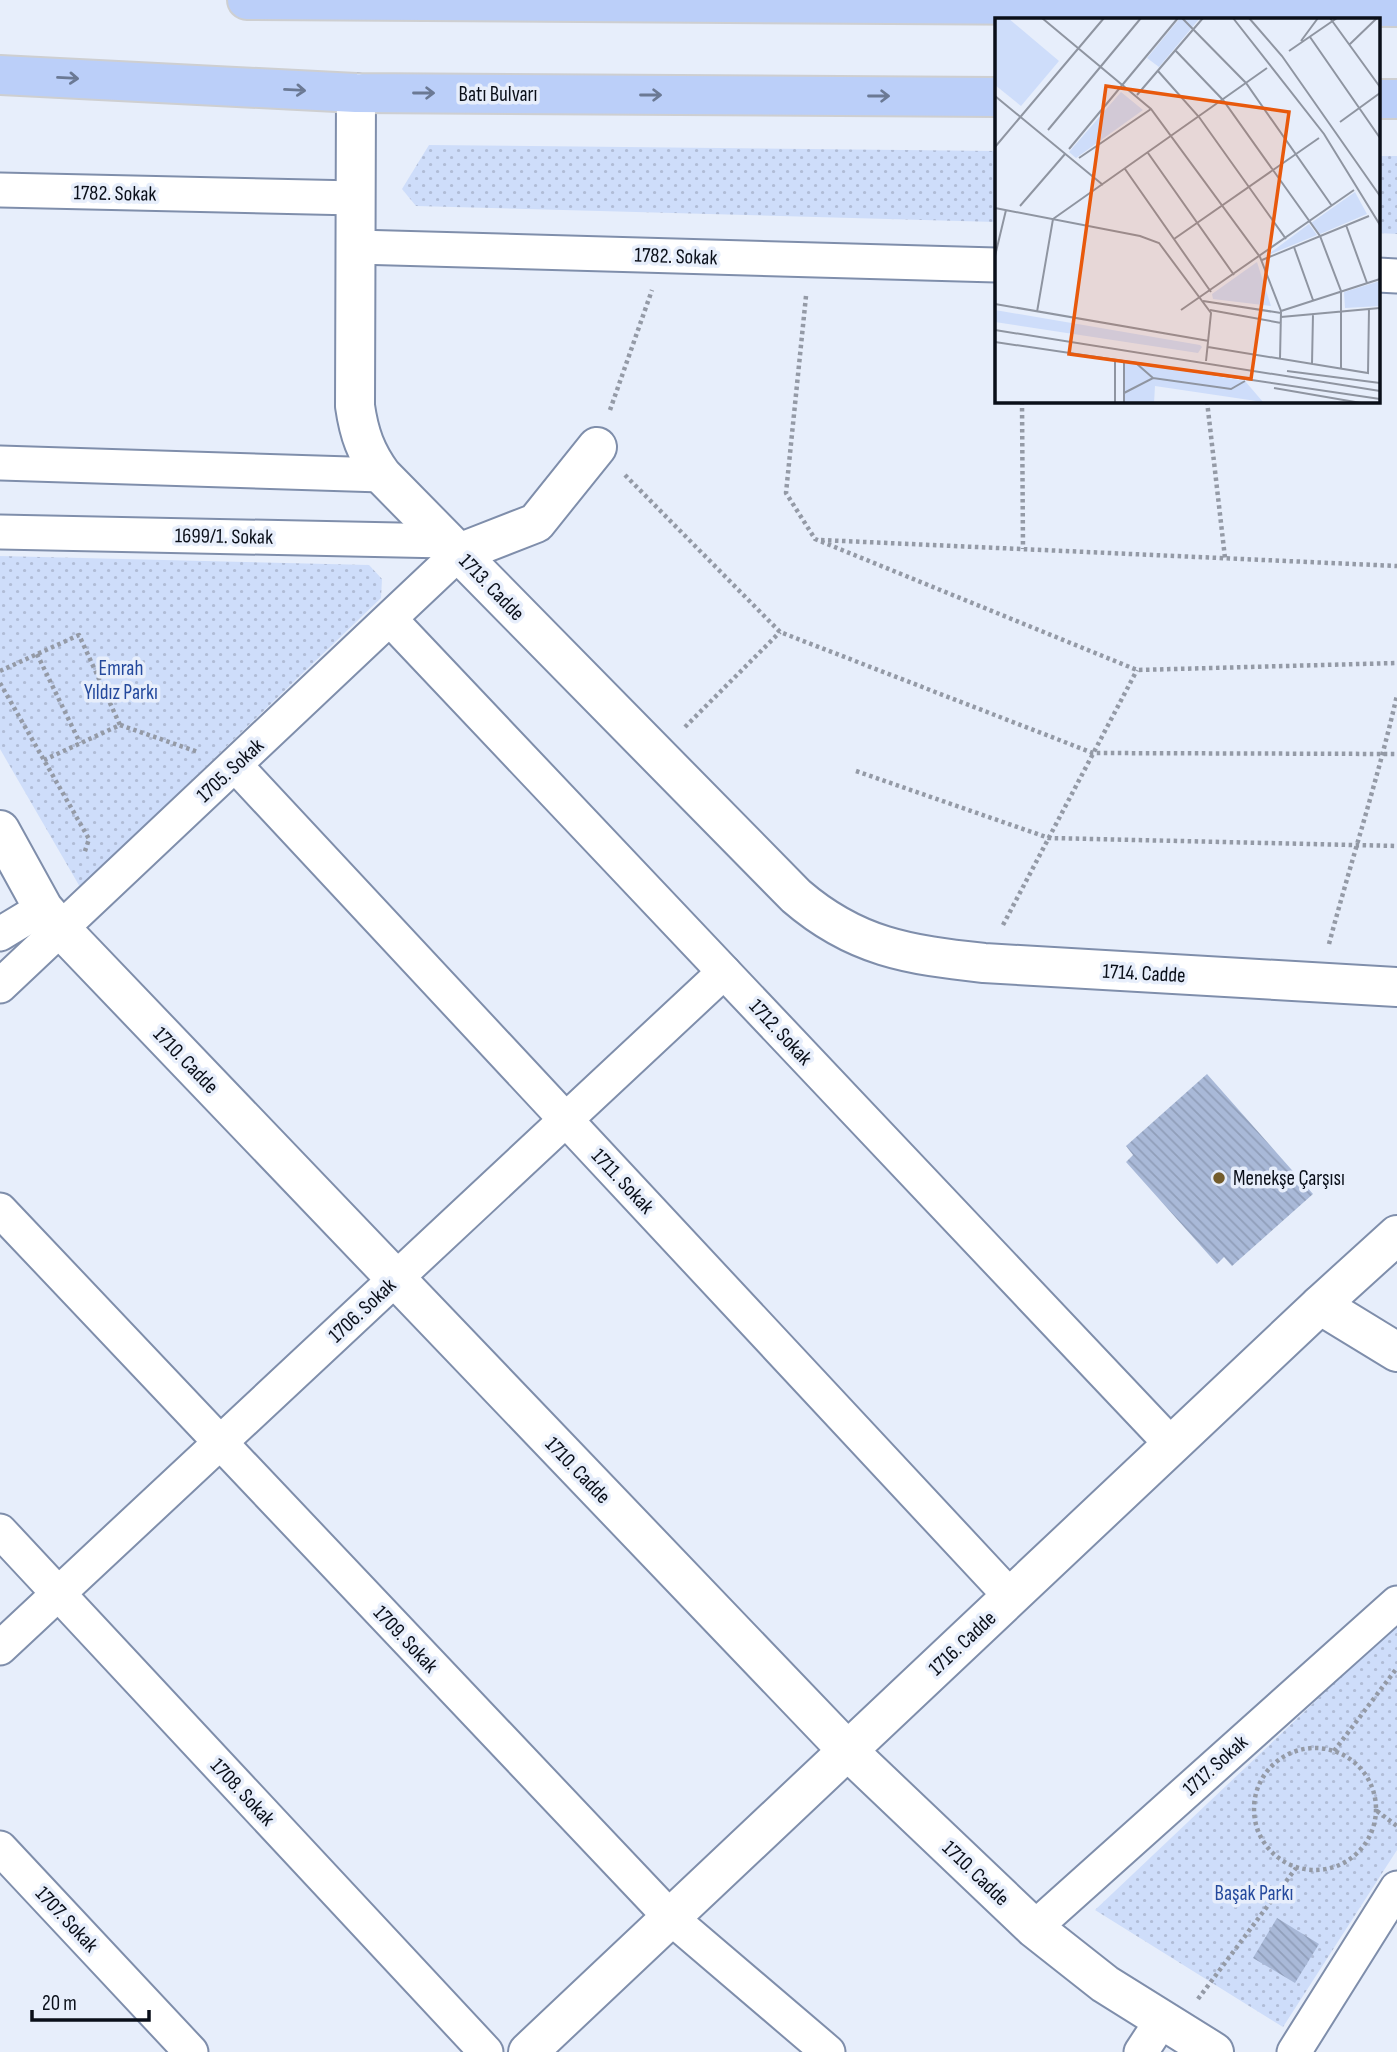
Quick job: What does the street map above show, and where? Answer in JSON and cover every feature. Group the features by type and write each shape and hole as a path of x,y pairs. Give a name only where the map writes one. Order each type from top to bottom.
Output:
{"main road":[{"path":"247,0 1042,2 1397,7"},
{"name":"Batı Bulvarı","path":"5,78 356,93 995,97"}],"street":[{"name":"1713. Cadde","path":"356,93 355,407 359,432 368,455 382,475 786,887 834,925 860,938 893,949"},
{"name":"1782. Sokak","path":"0,190 356,198"},
{"name":"1782. Sokak","path":"356,247 995,265"},
{"path":"453,547 536,523 597,447"},
{"path":"0,463 382,475"},
{"name":"1699/1. Sokak","path":"0,532 453,547"},
{"name":"1705. Sokak","path":"0,986 52,918 235,765 390,619 453,547"},
{"name":"1712. Sokak","path":"390,619 1171,1445"},
{"name":"1711. Sokak","path":"235,765 1011,1597"},
{"name":"1710. Cadde","path":"0,830 52,918 848,1751 1034,1928 1105,1984 1214,2052"},
{"path":"0,934 52,918"},
{"name":"1714. Cadde","path":"893,949 984,963 1397,987"},
{"name":"1706. Sokak","path":"0,1648 724,972"},
{"name":"1709. Sokak","path":"0,1210 671,1917 828,2052"},
{"name":"1716. Cadde","path":"528,2052 1397,1235"},
{"path":"1320,1305 1397,1352"},
{"name":"1708. Sokak","path":"0,1531 486,2052"},
{"name":"1717. Sokak","path":"1034,1928 1397,1603"},
{"name":"1707. Sokak","path":"0,1848 191,2052"},
{"path":"1294,2052 1397,1888"},
{"path":"1141,2052 1169,2025"}],"path":[{"path":"664,256 597,447 780,632 1093,753 1397,754"},
{"path":"810,260 786,493 815,539 1137,670 1397,663"},
{"path":"1022,402 1023,549"},
{"path":"1207,402 1225,558"},
{"path":"815,539 1397,566"},
{"path":"657,755 780,632"},
{"path":"0,671 79,635 120,725"},
{"path":"37,654 80,743"},
{"path":"984,963 1137,670"},
{"path":"0,683 89,839 81,865"},
{"path":"1319,983 1355,845 1384,754 1397,695"},
{"path":"44,760 120,725 235,765"},
{"path":"856,771 1049,838 1397,846"},
{"path":"1334,1751 1397,1668"},
{"path":"1313,1748 1334,1751 1353,1761 1367,1776 1376,1796 1375,1826 1366,1844 1353,1858 1335,1867 1316,1871 1296,1868 1278,1858 1263,1842 1255,1822 1254,1801 1261,1781 1274,1764 1292,1753 1313,1748"},
{"path":"1377,1811 1397,1826"},
{"path":"1169,2025 1296,1868"}],"green space":[{"path":"429,145 995,151 995,222 416,206 402,189"},
{"path":"1380,156 1397,156 1397,234 1380,233"},
{"name":"Emrah Yıldız Parkı","path":"0,556 369,565 382,579 381,598 80,887 0,749"},
{"name":"Başak Parkı","path":"1397,1624 1397,1850 1283,2027 1095,1910"}],"building":[{"name":"Menekşe Çarşısı","path":"1207,1074 1313,1194 1232,1266 1224,1257 1217,1264 1126,1162 1133,1155 1126,1146"},
{"path":"1277,1918 1319,1944 1295,1983 1253,1958"}],"place":[{"name":"Menekşe Çarşısı","path":"1219,1178"}]}
